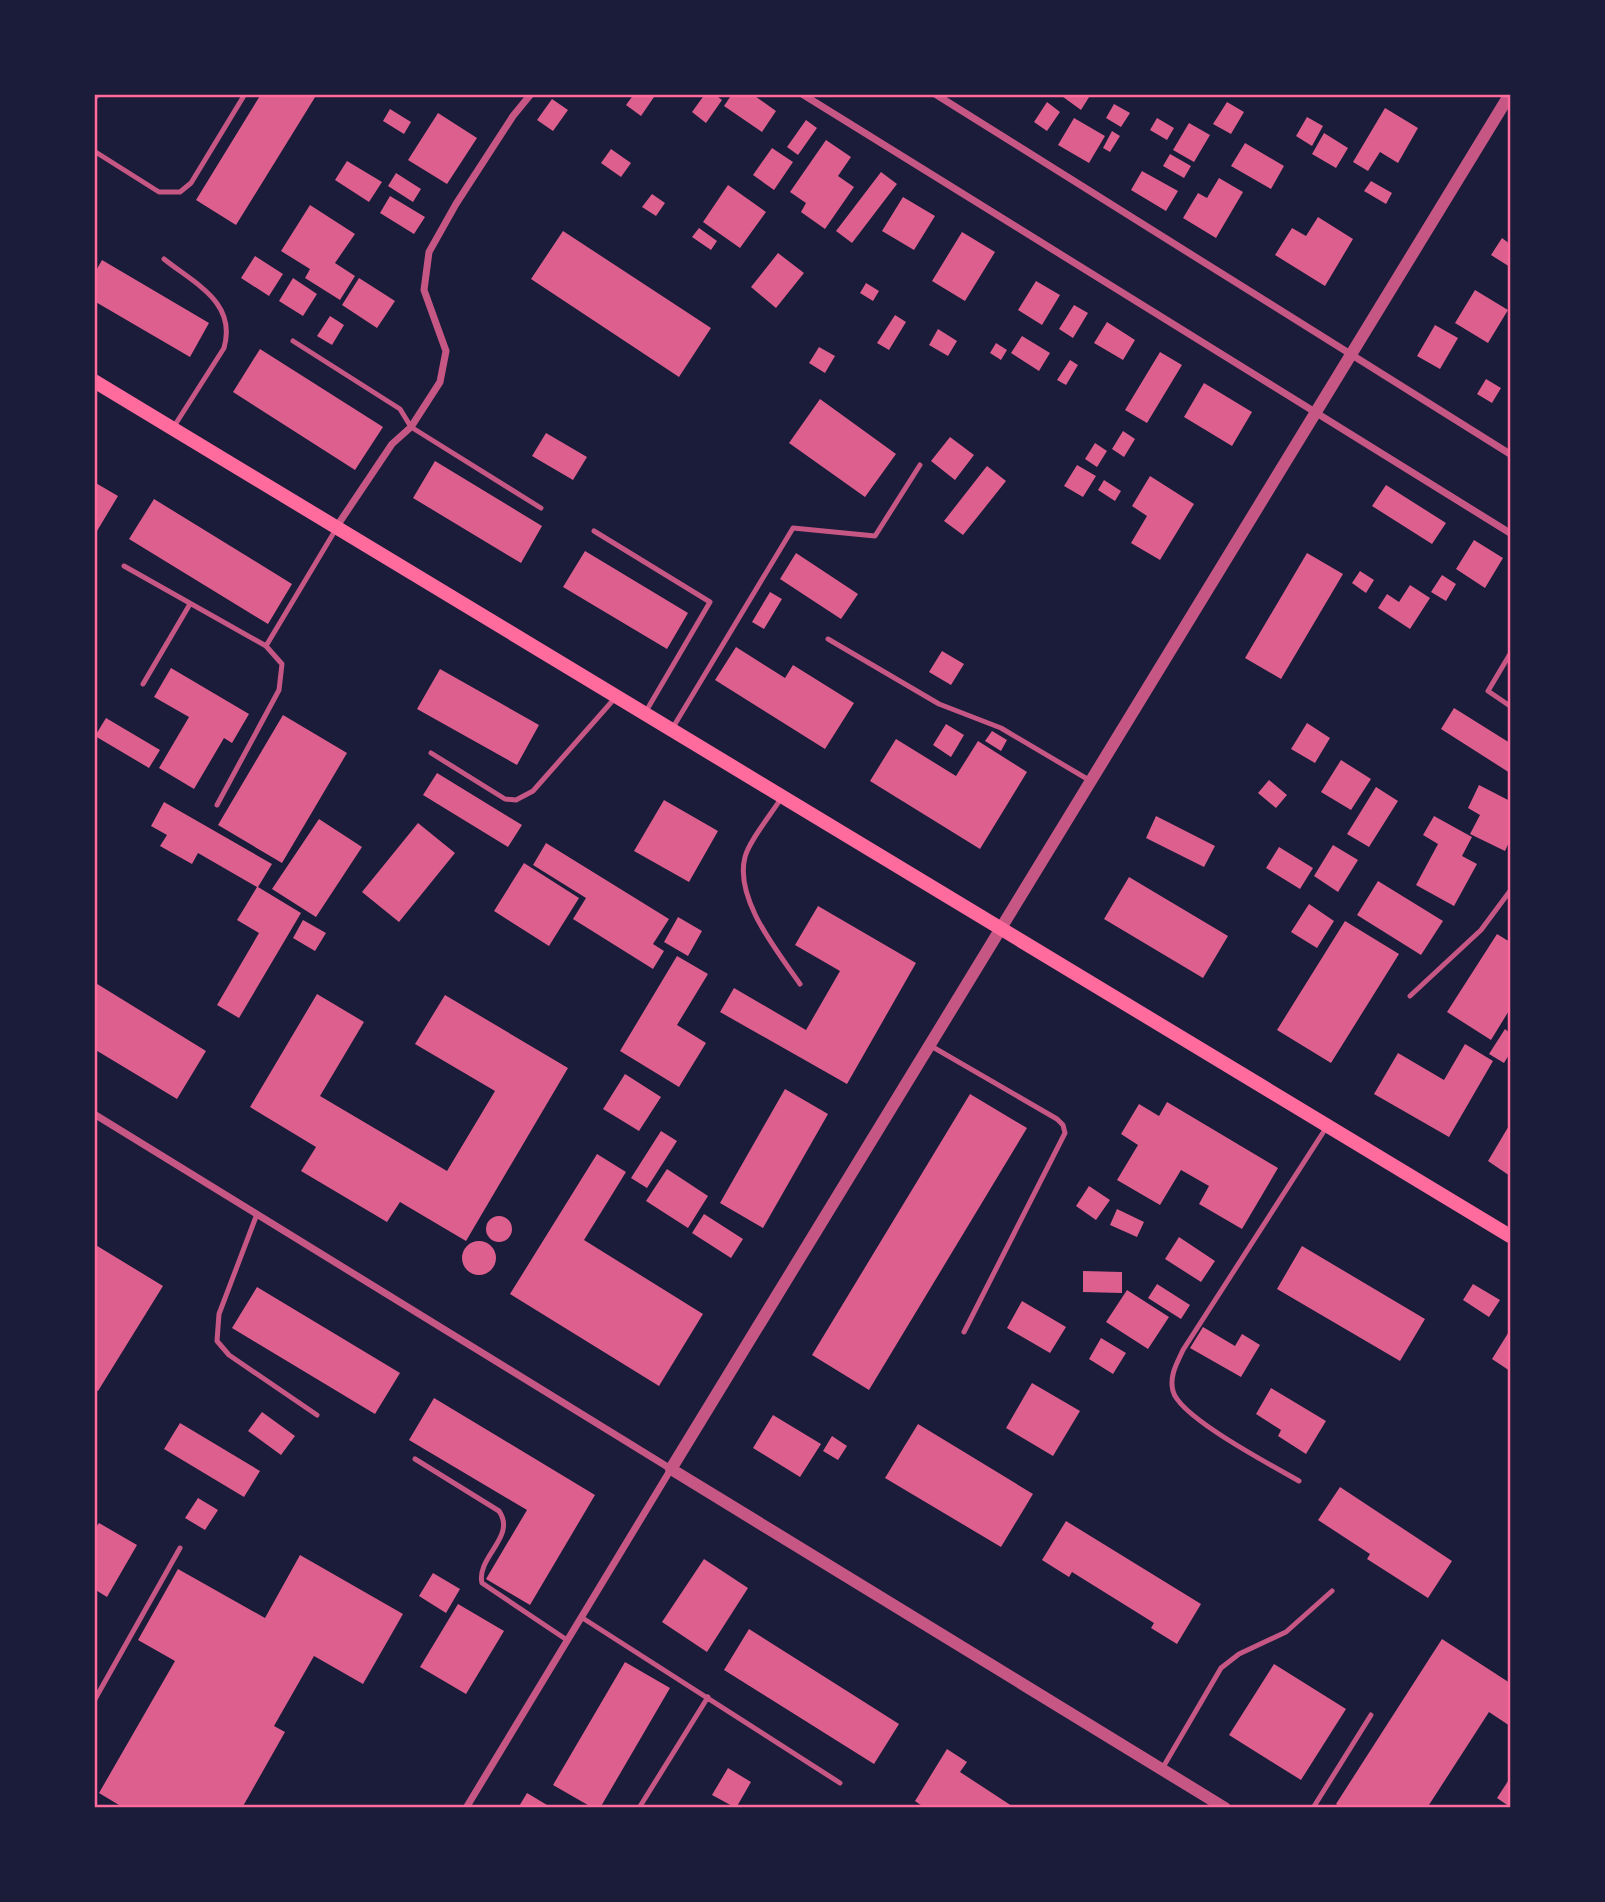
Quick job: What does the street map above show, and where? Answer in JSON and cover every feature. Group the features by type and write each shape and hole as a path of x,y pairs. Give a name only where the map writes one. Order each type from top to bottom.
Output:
{"main road":[{"path":"94,381 783,794 1510,1237"}],"street":[{"path":"337,526 392,444 411,427 440,382 446,351 424,290 429,252 456,204 513,116 531,94"},
{"path":"802,94 1510,533"},
{"path":"935,94 1510,454"},
{"path":"466,1808 928,1044 1092,781 1510,94"},
{"path":"94,1114 1225,1808"}],"lane":[{"path":"94,99 98,94"},
{"path":"94,151 159,192 180,192 191,183 245,94"},
{"path":"164,259 220,305 228,334 224,348 173,428"},
{"path":"293,341 400,409 411,427 541,508"},
{"path":"672,729 793,528 875,536 920,465"},
{"path":"266,646 337,526"},
{"path":"594,531 710,602 645,713"},
{"path":"124,566 266,646 282,664 279,690 218,805"},
{"path":"143,684 190,604"},
{"path":"828,639 939,704 1001,728 1092,781"},
{"path":"1510,653 1488,691 1510,706"},
{"path":"431,753 505,799 516,800 533,791 573,742 617,696"},
{"path":"783,794 744,857 744,885 758,921 800,984"},
{"path":"1410,996 1481,930 1510,891"},
{"path":"928,1044 1057,1119 1063,1125 1065,1133 964,1332"},
{"path":"1299,1482 1187,1413 1173,1392 1172,1380 1183,1350 1327,1125"},
{"path":"257,1214 219,1314 216,1326 218,1341 229,1355 317,1415"},
{"path":"415,1459 499,1511 505,1524 504,1531 482,1571 482,1584 567,1640"},
{"path":"94,1701 180,1548"},
{"path":"1162,1769 1221,1668 1239,1654 1286,1632 1332,1591"},
{"path":"581,1617 840,1783"},
{"path":"639,1808 708,1698"},
{"path":"1314,1808 1371,1715"}],"building":[{"path":"261,94 317,94 236,225 196,200"},
{"path":"634,94 654,97 641,116 626,105"},
{"path":"705,94 714,94 722,100 706,123 692,112"},
{"path":"732,94 752,94 776,111 762,132 724,106"},
{"path":"1059,94 1091,94 1081,110"},
{"path":"552,99 568,110 553,131 537,120"},
{"path":"1047,102 1060,112 1047,131 1034,122"},
{"path":"1227,102 1244,112 1231,134 1213,124"},
{"path":"1114,104 1130,113 1121,127 1106,118"},
{"path":"1385,108 1418,128 1398,163 1380,152 1368,171 1353,162"},
{"path":"390,109 411,122 404,134 383,121"},
{"path":"438,113 477,138 447,184 408,160"},
{"path":"1307,117 1323,126 1312,146 1296,136"},
{"path":"1074,118 1105,136 1089,163 1058,145"},
{"path":"1157,118 1174,128 1167,140 1150,130"},
{"path":"806,120 817,128 798,155 787,147"},
{"path":"1189,123 1210,135 1194,162 1173,150"},
{"path":"1112,131 1120,136 1110,152 1103,148"},
{"path":"1324,133 1348,148 1336,168 1312,154"},
{"path":"826,140 851,157 838,176 854,187 825,229 801,212 806,203 790,192"},
{"path":"1245,143 1284,166 1271,189 1231,166"},
{"path":"772,148 793,162 774,190 753,175"},
{"path":"611,149 631,163 621,177 601,163"},
{"path":"1170,154 1191,166 1184,178 1163,166"},
{"path":"347,161 382,182 369,202 335,180"},
{"path":"1142,171 1178,191 1166,211 1131,190"},
{"path":"881,172 897,184 852,243 836,231"},
{"path":"396,173 421,189 413,202 388,186"},
{"path":"1219,178 1243,192 1216,238 1183,218 1198,193 1207,198"},
{"path":"1371,181 1392,193 1386,204 1364,191"},
{"path":"728,185 766,212 740,248 703,222"},
{"path":"652,194 665,203 656,216 642,207"},
{"path":"390,196 425,217 414,234 380,213"},
{"path":"903,197 935,216 914,250 882,231"},
{"path":"310,205 355,234 335,263 355,276 340,300 305,278 310,269 281,251"},
{"path":"1318,217 1353,239 1325,286 1275,255 1292,228 1306,236"},
{"path":"699,228 717,241 711,250 692,237"},
{"path":"563,231 711,328 679,377 531,279"},
{"path":"962,232 995,252 965,301 932,281"},
{"path":"1502,238 1510,244 1510,267 1491,255"},
{"path":"778,253 804,273 776,308 751,287"},
{"path":"255,256 283,274 269,296 241,278"},
{"path":"102,260 209,323 190,357 94,301 94,274"},
{"path":"293,278 317,294 303,316 279,301"},
{"path":"359,278 395,301 377,328 342,305"},
{"path":"1036,281 1060,295 1042,325 1018,310"},
{"path":"866,283 879,291 873,301 860,293"},
{"path":"1475,290 1508,310 1488,343 1455,323"},
{"path":"1074,305 1088,313 1073,338 1059,329"},
{"path":"895,315 906,322 889,350 877,343"},
{"path":"330,316 344,325 332,345 317,336"},
{"path":"1107,322 1135,340 1123,360 1094,343"},
{"path":"1435,325 1458,338 1440,369 1417,356"},
{"path":"938,329 957,341 948,356 929,345"},
{"path":"1022,336 1050,353 1039,371 1011,353"},
{"path":"996,343 1007,350 1001,360 990,353"},
{"path":"819,347 835,356 825,373 809,363"},
{"path":"260,349 383,427 355,470 233,392"},
{"path":"1160,352 1182,365 1147,423 1125,410"},
{"path":"1070,360 1078,365 1066,385 1057,380"},
{"path":"1486,379 1501,388 1492,403 1477,394"},
{"path":"1204,383 1252,412 1232,446 1184,417"},
{"path":"820,399 896,454 865,497 789,443"},
{"path":"1123,431 1135,439 1124,457 1112,449"},
{"path":"546,433 587,457 573,480 532,456"},
{"path":"950,437 974,455 955,480 931,461"},
{"path":"1095,443 1107,451 1097,467 1085,459"},
{"path":"435,461 542,526 521,563 413,498"},
{"path":"1077,465 1096,476 1083,497 1064,486"},
{"path":"987,466 1006,481 963,535 944,521"},
{"path":"1150,476 1194,504 1160,560 1131,543 1147,516 1132,506"},
{"path":"1104,480 1121,491 1115,501 1098,490"},
{"path":"94,482 118,496 94,536"},
{"path":"1386,485 1446,523 1432,544 1372,506"},
{"path":"154,499 292,584 268,624 129,539"},
{"path":"1474,540 1503,558 1485,588 1456,569"},
{"path":"585,551 688,613 667,649 563,587"},
{"path":"796,553 858,594 841,619 780,579"},
{"path":"1307,553 1343,574 1281,679 1245,658"},
{"path":"1360,571 1374,580 1366,593 1352,583"},
{"path":"1442,575 1456,584 1446,601 1431,592"},
{"path":"1410,585 1430,598 1410,629 1378,608 1387,594 1399,602"},
{"path":"770,592 782,599 764,629 752,622"},
{"path":"736,647 785,678 793,665 854,703 825,749 715,680"},
{"path":"942,651 964,664 951,685 929,672"},
{"path":"171,668 249,714 232,743 224,738 194,789 159,768 189,717 154,697"},
{"path":"440,669 539,725 517,765 417,709"},
{"path":"1454,708 1510,743 1510,773 1441,729"},
{"path":"283,715 347,753 282,863 218,825"},
{"path":"106,718 160,750 149,768 95,736"},
{"path":"1307,723 1330,738 1315,763 1291,749"},
{"path":"946,724 964,735 951,757 933,745"},
{"path":"992,731 1007,740 1001,751 985,741"},
{"path":"896,739 956,776 978,741 1027,772 980,849 870,781"},
{"path":"1341,760 1371,779 1351,810 1321,792"},
{"path":"437,773 522,825 508,847 423,795"},
{"path":"1269,780 1287,795 1276,808 1258,793"},
{"path":"1479,785 1510,801 1510,840 1505,851 1470,834 1480,815 1468,808"},
{"path":"1376,787 1398,801 1369,847 1347,834"},
{"path":"664,800 718,831 689,882 634,851"},
{"path":"164,802 272,864 258,887 301,913 239,1018 217,1005 259,933 237,920 257,887 198,853 192,864 160,846 167,835 151,826"},
{"path":"1156,816 1215,846 1204,867 1146,838"},
{"path":"1434,816 1472,837 1462,856 1477,864 1454,906 1416,885 1438,844 1423,835"},
{"path":"319,819 362,847 316,917 272,889"},
{"path":"418,823 455,853 399,922 362,892"},
{"path":"546,843 669,919 653,944 664,951 653,969 573,919 586,898 533,865"},
{"path":"1333,845 1358,860 1338,892 1314,876"},
{"path":"1279,847 1313,868 1300,889 1266,868"},
{"path":"524,863 579,898 549,946 494,911"},
{"path":"1129,877 1228,936 1203,978 1104,919"},
{"path":"1378,881 1443,921 1421,955 1357,915"},
{"path":"1309,904 1334,921 1317,948 1291,932"},
{"path":"818,906 916,963 847,1084 720,1012 734,988 806,1030 840,971 795,945"},
{"path":"678,917 702,931 688,956 664,942"},
{"path":"303,920 326,933 315,951 293,938"},
{"path":"1345,921 1399,954 1331,1063 1277,1030"},
{"path":"1497,934 1510,942 1510,1009 1491,1040 1447,1012"},
{"path":"677,956 708,974 677,1025 706,1043 679,1087 620,1051"},
{"path":"94,982 206,1051 177,1099 94,1049"},
{"path":"317,994 364,1022 320,1096 447,1171 495,1091 415,1044 445,995 568,1068 466,1241 400,1202 387,1222 301,1171 316,1147 250,1107"},
{"path":"1505,1029 1510,1033 1510,1053 1504,1063 1489,1054"},
{"path":"1465,1044 1493,1061 1449,1137 1374,1094 1398,1053 1444,1080"},
{"path":"625,1074 661,1097 639,1131 603,1109"},
{"path":"785,1089 828,1114 763,1228 720,1203"},
{"path":"970,1094 1027,1128 869,1390 812,1355"},
{"path":"1167,1102 1278,1168 1242,1229 1199,1204 1209,1186 1181,1170 1160,1205 1117,1180 1138,1145 1121,1134 1139,1104 1159,1116"},
{"path":"1510,1124 1510,1176 1488,1161"},
{"path":"661,1131 677,1141 647,1188 631,1178"},
{"path":"597,1154 626,1172 584,1240 703,1314 659,1386 510,1294"},
{"path":"667,1169 708,1196 688,1228 646,1201"},
{"path":"1089,1186 1110,1200 1096,1220 1076,1206"},
{"path":"1117,1209 1144,1222 1137,1237 1110,1225"},
{"path":"704,1214 743,1239 731,1258 692,1233"},
{"path":"499,1216 508,1220 512,1229 508,1238 499,1242 490,1238 486,1229 490,1220"},
{"path":"1179,1237 1215,1261 1201,1282 1165,1259"},
{"path":"479,1241 491,1246 496,1258 491,1270 479,1275 467,1270 462,1258 467,1246"},
{"path":"94,1244 163,1286 98,1391 94,1389"},
{"path":"1302,1246 1425,1319 1400,1361 1277,1289"},
{"path":"1083,1271 1122,1272 1122,1293 1083,1292"},
{"path":"1157,1284 1190,1305 1181,1319 1148,1298"},
{"path":"1473,1284 1500,1300 1489,1317 1463,1300"},
{"path":"257,1287 400,1373 375,1414 232,1328"},
{"path":"1127,1290 1169,1317 1148,1349 1106,1322"},
{"path":"1022,1301 1066,1327 1050,1353 1007,1328"},
{"path":"1203,1327 1235,1346 1242,1334 1260,1345 1241,1377 1190,1348"},
{"path":"1510,1330 1510,1371 1492,1359"},
{"path":"1101,1338 1126,1353 1113,1374 1089,1359"},
{"path":"1032,1383 1080,1411 1053,1456 1006,1428"},
{"path":"1271,1388 1326,1421 1306,1454 1278,1436 1281,1430 1256,1414"},
{"path":"434,1398 595,1495 530,1605 486,1579 527,1510 409,1440"},
{"path":"262,1412 295,1436 281,1455 248,1431"},
{"path":"773,1415 821,1444 800,1477 753,1448"},
{"path":"180,1423 260,1471 244,1497 164,1449"},
{"path":"918,1424 1033,1494 1001,1547 885,1478"},
{"path":"832,1436 847,1446 838,1460 823,1451"},
{"path":"1340,1487 1452,1561 1428,1598 1367,1559 1370,1554 1318,1520"},
{"path":"198,1498 218,1510 205,1530 185,1518"},
{"path":"1066,1521 1201,1604 1177,1644 1151,1628 1154,1623 1072,1572 1069,1577 1042,1560"},
{"path":"99,1523 137,1545 107,1597 94,1589 94,1530"},
{"path":"300,1555 403,1614 363,1684 314,1656 274,1726 285,1732 242,1808 124,1808 99,1793 175,1661 138,1640 178,1569 265,1618"},
{"path":"704,1559 748,1588 707,1652 662,1622"},
{"path":"433,1573 460,1589 446,1613 419,1596"},
{"path":"458,1604 504,1631 466,1694 420,1667"},
{"path":"749,1629 899,1724 874,1764 724,1670"},
{"path":"1442,1639 1510,1683 1510,1726 1489,1712 1427,1808 1341,1808 1336,1804"},
{"path":"625,1662 670,1688 600,1808 593,1808 553,1785"},
{"path":"1274,1664 1346,1709 1301,1780 1229,1735"},
{"path":"947,1749 967,1762 960,1772 1015,1808 925,1808 915,1801"},
{"path":"728,1768 751,1782 736,1808 712,1795"},
{"path":"1510,1778 1510,1807 1497,1798"},
{"path":"527,1793 552,1808 518,1808"}]}
